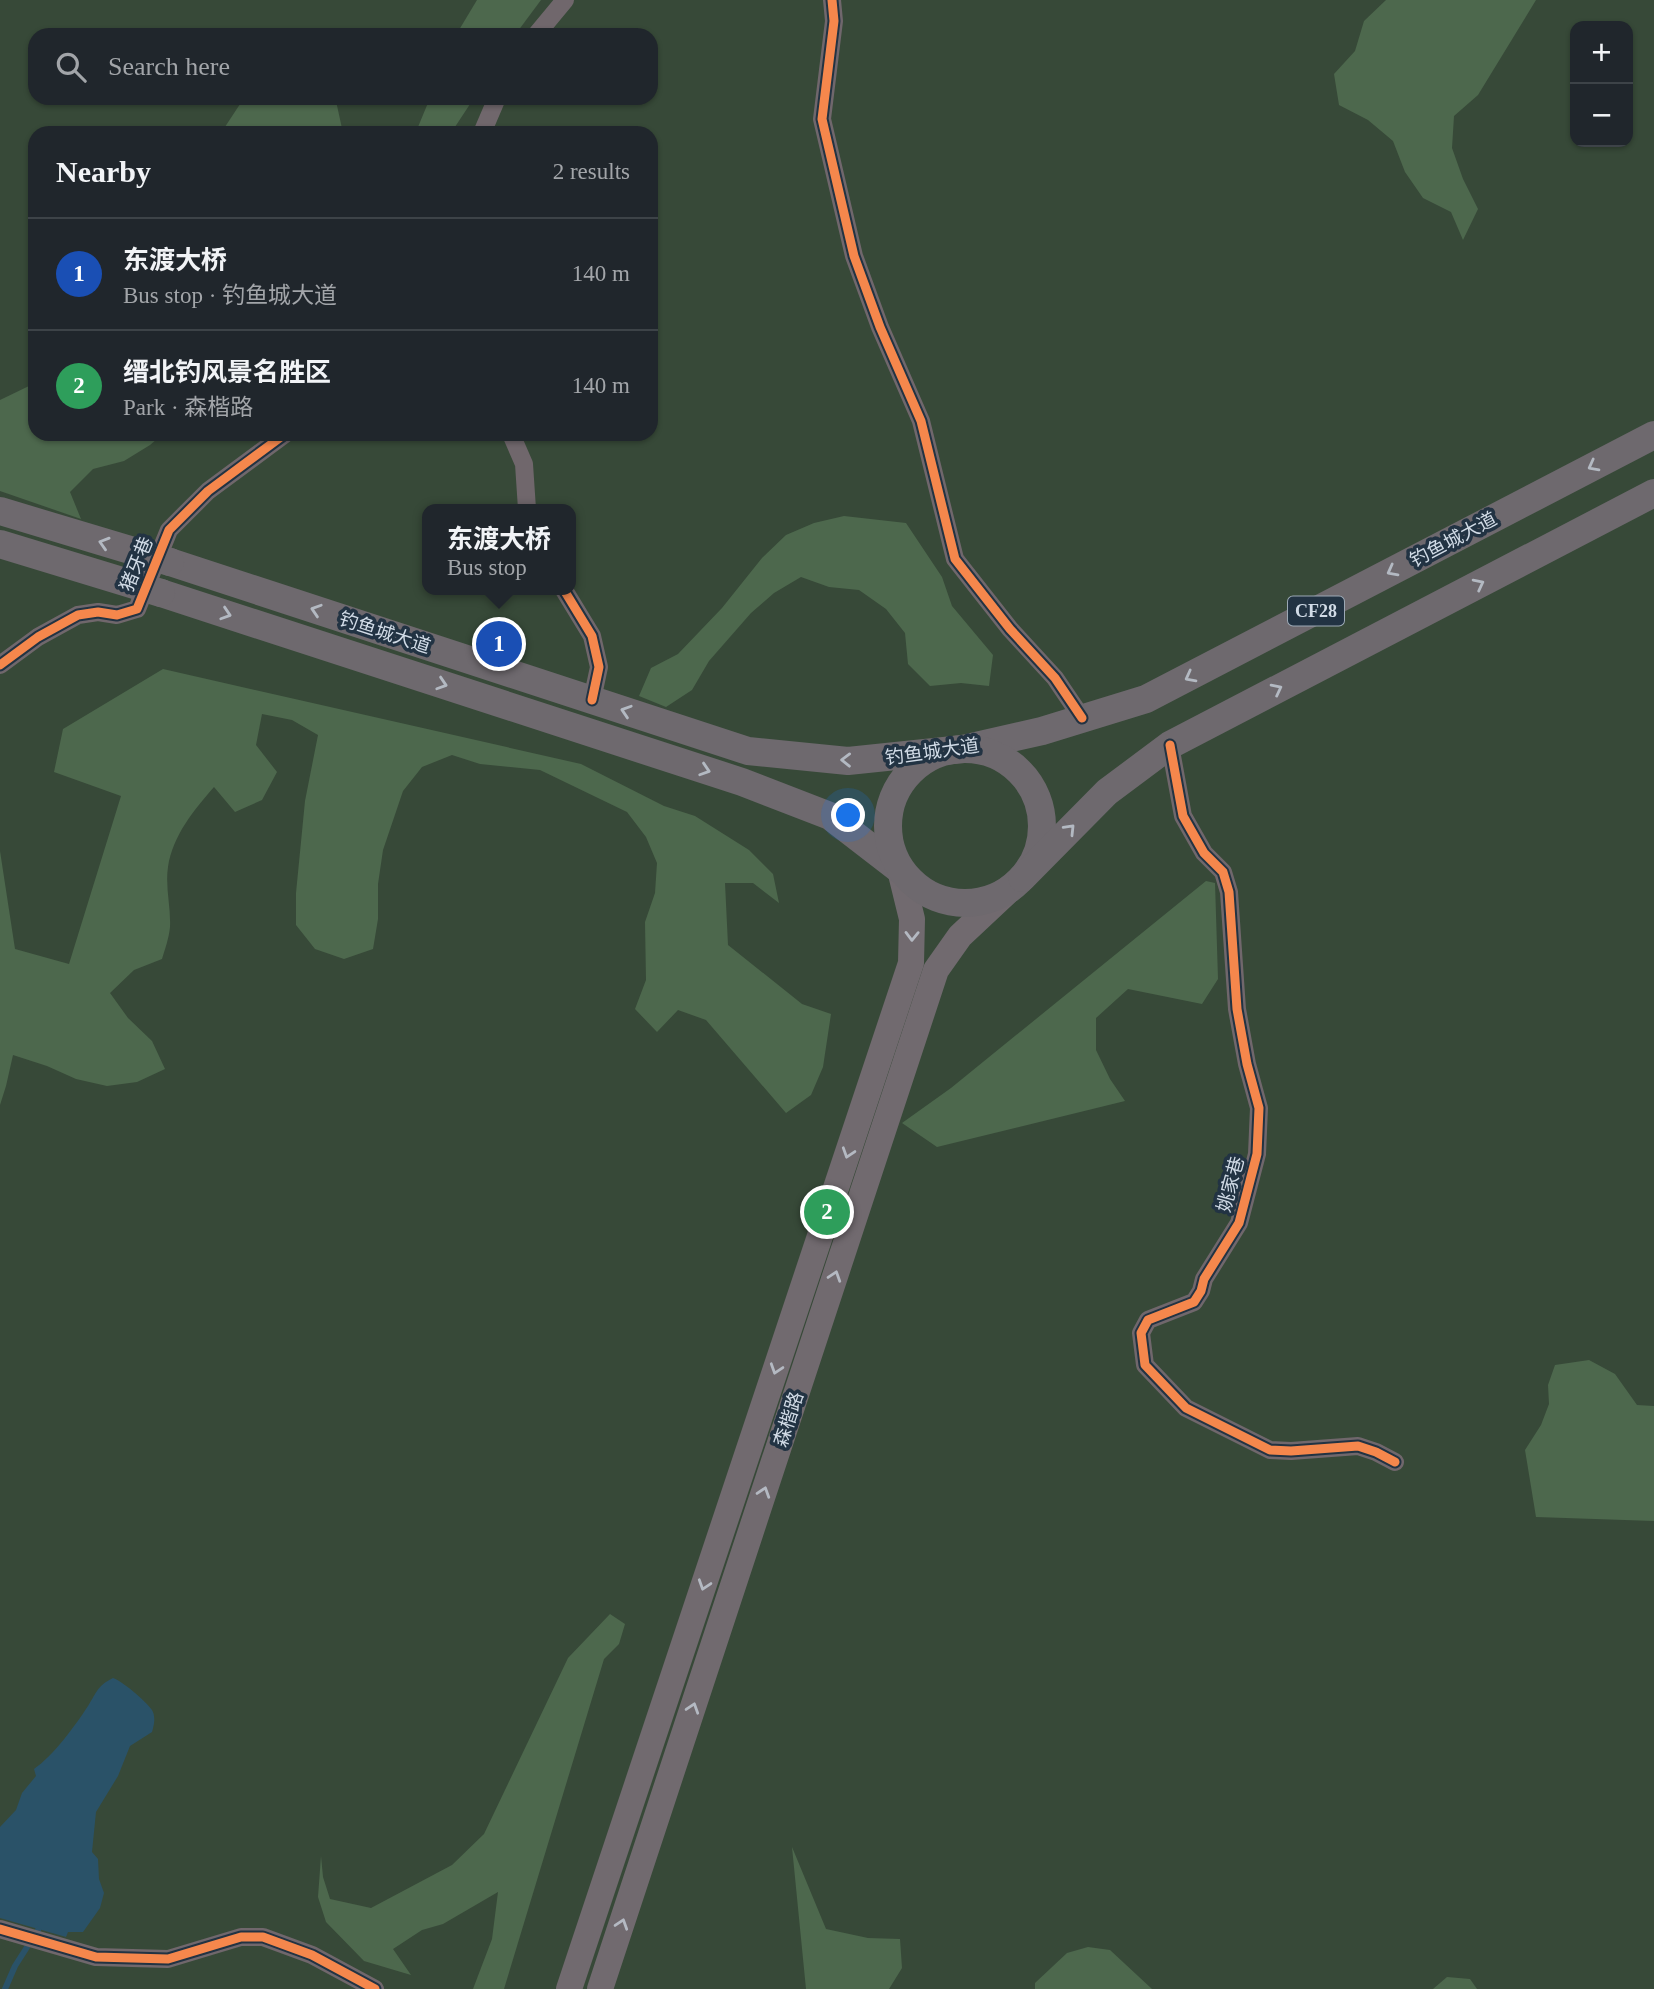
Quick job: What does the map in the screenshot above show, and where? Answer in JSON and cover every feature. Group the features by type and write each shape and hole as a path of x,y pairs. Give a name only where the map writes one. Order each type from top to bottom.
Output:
{"main road":[{"name":"钓鱼城大道","path":"0,511 170,562 748,751 848,761 963,749 1042,731 1146,699 1654,435"},
{"name":"CF28","path":"1022,878 1107,792 1170,744 1654,493"},
{"name":"钓鱼城大道","path":"0,544 161,593 742,782 830,816 900,870"},
{"path":"963,749 988,753 1011,764 1029,783 1040,806 1042,832 1036,856 1022,878 1006,892 985,901 963,904 939,900 917,888 900,870 890,847 887,824 891,801 902,780 919,764 940,753 963,749"},
{"name":"森楷路","path":"569,1989 911,963 912,919 900,870"},
{"name":"森楷路","path":"600,1989 936,970 960,936 1022,878"}],"street":[{"path":"542,28 565,0"},
{"path":"832,0 834,21 822,119 854,256 880,327 920,421 955,559 1010,629 1055,678 1082,718"},
{"path":"485,126 495,105"},
{"name":"猪牙巷","path":"0,665 38,637 78,615 97,612 117,615 136,609 169,530 208,491 276,441"},
{"path":"513,441 524,464 527,504"},
{"path":"567,595 592,636 599,667 593,700"},
{"name":"姚家巷","path":"1170,744 1183,816 1204,853 1223,872 1229,892 1237,1009 1259,1108 1257,1154 1239,1223 1204,1279 1194,1302 1148,1320 1141,1333 1145,1365 1186,1408 1270,1450 1358,1446 1395,1462"},
{"path":"9,1932 96,1957 168,1959 241,1937 263,1937 312,1955 375,1989"}],"green space":[{"path":"0,0 1654,0 1654,1989 0,1989"},
{"path":"477,0 541,0 520,28 460,28"},
{"path":"1386,0 1536,0 1478,95 1454,116 1452,148 1478,209 1463,240 1451,212 1423,198 1405,172 1393,141 1368,120 1339,105 1334,74 1355,51 1364,21"},
{"path":"239,105 337,105 341,126 226,126"},
{"path":"427,105 469,105 456,126 418,126"},
{"path":"28,386 28,441 155,441 124,461 93,469 70,492 81,519 0,491 0,400"},
{"path":"844,516 906,523 942,577 952,606 993,655 989,686 961,683 930,686 908,664 905,633 886,609 859,590 829,587 801,577 774,593 751,613 709,661 692,690 666,707 639,696 651,668 678,654 722,608 762,558 786,535 814,523"},
{"path":"163,669 581,764 664,806 695,816 749,850 773,874 779,903 753,883 725,883 728,945 802,1004 831,1014 823,1067 811,1095 786,1113 706,1020 678,1010 657,1032 635,1009 646,980 645,922 655,893 657,863 646,837 627,812 540,770 480,764 452,755 422,767 403,791 383,850 373,949 344,959 315,949 296,925 296,893 305,801 318,735 292,720 262,714 256,745 277,772 262,800 235,812 214,787 199,805 174,844 168,867 170,927 162,959 134,970 110,993 128,1018 152,1041 165,1069 137,1082 107,1086 76,1079 13,1055 0,1105 0,851 15,949 69,964 121,796 54,772 63,729"},
{"path":"1206,881 1215,883 1218,979 1202,1004 1128,989 1096,1018 1096,1050 1110,1079 1125,1101 937,1147 902,1123 951,1088"},
{"path":"1589,1360 1615,1374 1637,1405 1654,1406 1654,1521 1536,1517 1525,1450 1541,1425 1549,1404 1548,1385 1555,1365"},
{"path":"610,1614 625,1624 619,1644 604,1659 504,1989 473,1989 492,1939 498,1892 443,1924 422,1930 393,1949 411,1975 364,1961 326,1922 318,1897 321,1856 323,1877 330,1899 371,1908 452,1865 484,1834 568,1658"},
{"path":"792,1847 826,1929 868,1938 900,1939 902,1968 889,1989 806,1989"},
{"path":"1088,1947 1110,1950 1152,1989 1035,1989 1035,1983 1067,1953"},
{"path":"1447,1977 1470,1979 1477,1989 1433,1989"}],"water":[{"path":"113,1678 145,1702 152,1710 154,1721 152,1732 130,1746 118,1776 96,1812 92,1852 98,1859 99,1879 104,1893 100,1908 83,1932 68,1932 66,1937 0,1918 0,1827 16,1810 22,1793 36,1776 34,1769 63,1740 100,1687"}],"waterway":[{"path":"5,1989 15,1966 38,1930"}],"cycle path":[{"path":"832,0 834,21 822,119 854,256 880,327 921,421 955,559 1010,629 1055,678 1082,718"},
{"path":"0,665 38,637 78,615 98,612 117,615 137,609 169,530 208,491 276,441"},
{"path":"567,595 592,636 599,667 592,700"},
{"path":"1170,745 1183,816 1204,853 1223,872 1229,892 1237,1009 1247,1064 1259,1108 1257,1154 1239,1223 1204,1279 1194,1302 1148,1320 1141,1333 1145,1365 1186,1408 1270,1450 1358,1446 1395,1462"},
{"path":"0,1929 96,1957 168,1959 241,1937 263,1937 312,1955 375,1989"}],"place":[{"name":"东渡大桥","path":"499,644"},
{"name":"缙北钓风景名胜区","path":"827,1212"}]}
